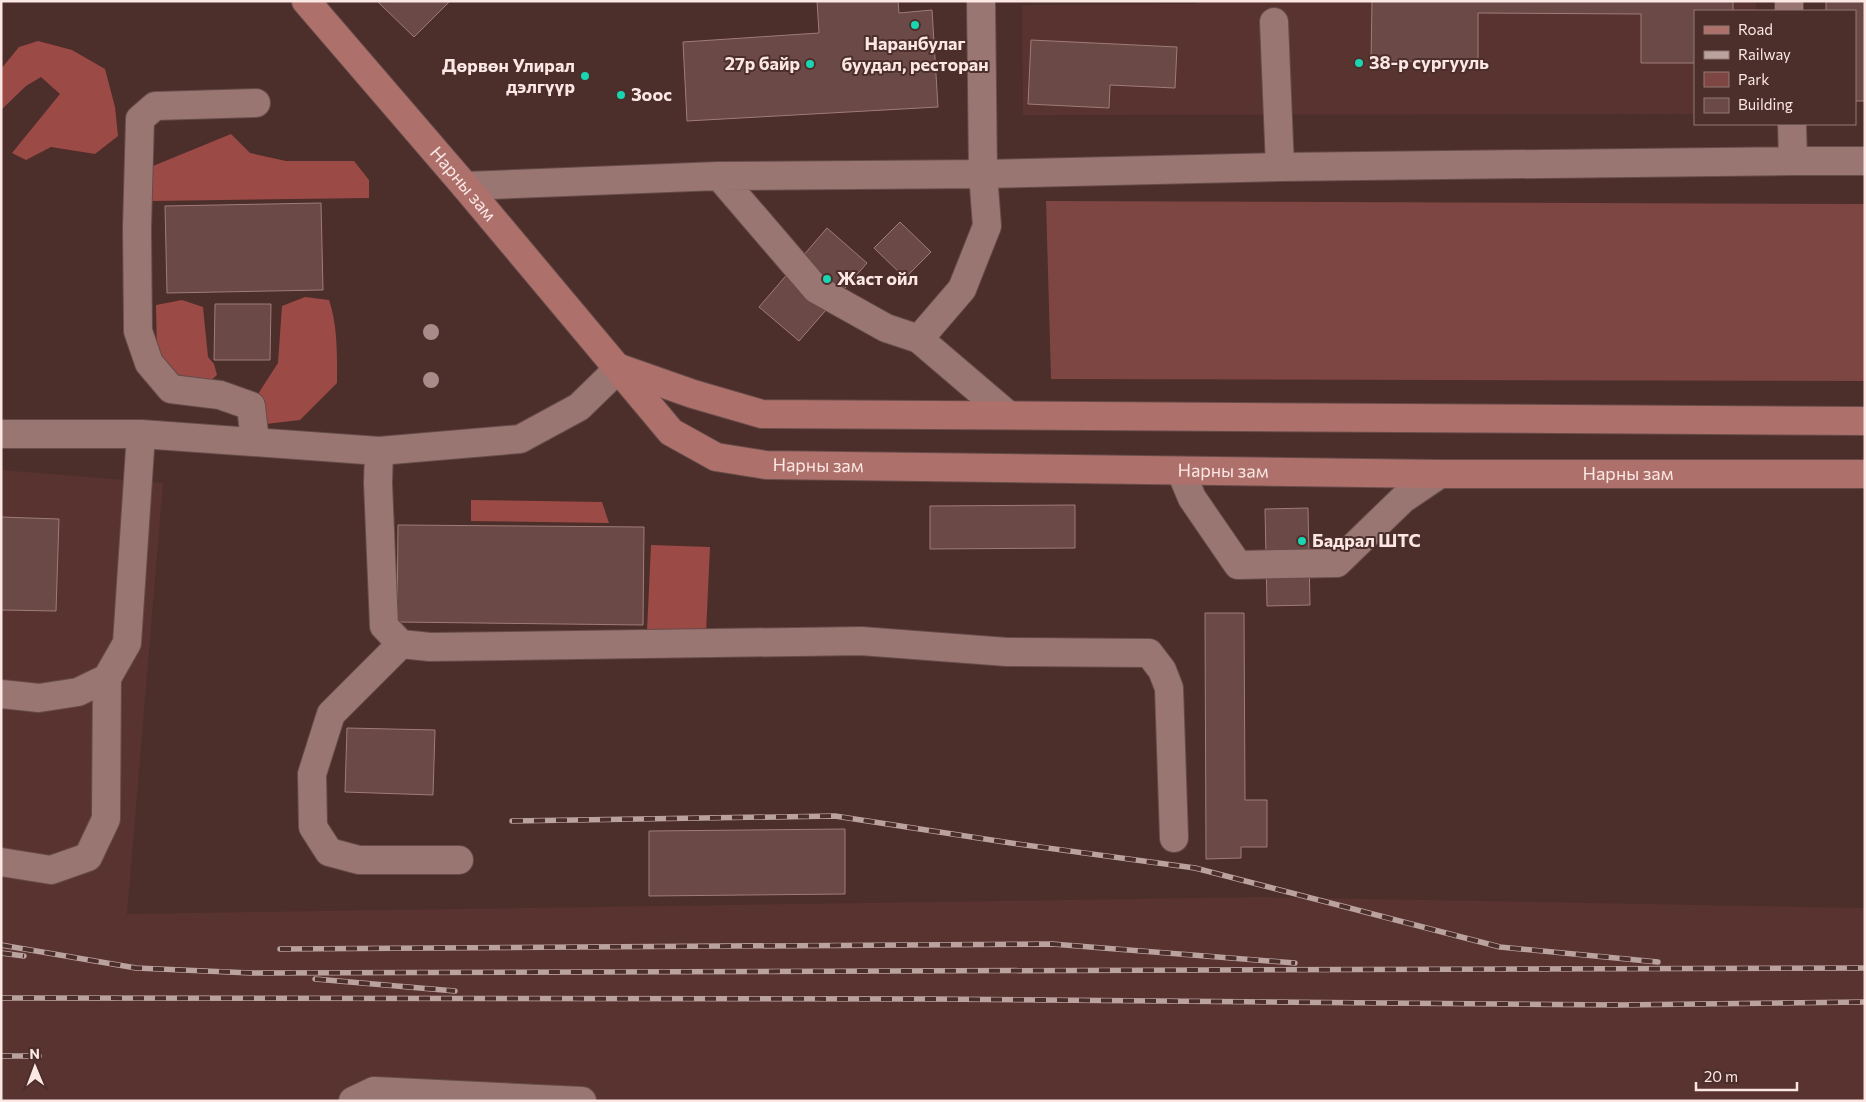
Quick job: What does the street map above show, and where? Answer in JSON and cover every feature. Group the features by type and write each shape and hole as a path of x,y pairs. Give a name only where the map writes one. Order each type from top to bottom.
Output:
{"main road":[{"name":"Нарны зам","path":"306,1 465,186 671,432 716,457 766,465 1181,472 1865,474"},
{"path":"619,368 693,394 762,414 1865,421"}],"street":[{"path":"919,339 962,289 987,226 983,174 981,1"},
{"path":"1274,22 1280,167"},
{"path":"255,442 251,406 220,395 171,389 149,364 138,331 137,228 140,120 155,106 256,104"},
{"path":"1792,125 1793,161"},
{"path":"465,186 719,176 983,174 1280,167 1793,161 1865,162"},
{"path":"719,176 816,289 886,328 919,339 1008,415"},
{"path":"1,434 141,434 379,451 520,439 579,407 619,368"},
{"path":"1,862 50,870 88,857 106,820 107,678 127,643 141,434"},
{"path":"379,451 378,483 384,626 401,644 430,647 860,641 1007,652 1149,653 1162,670 1169,688 1174,838"},
{"path":"1181,472 1192,498 1238,564 1336,563 1403,500 1440,474"},
{"path":"401,644 331,714 312,774 313,827 329,852 359,860 459,860"},
{"path":"1,694 38,698 78,692 107,678"},
{"path":"353,1101 374,1091 582,1101"}],"shaded area":[{"name":"38-р сургууль","path":"1198,1 1756,1 1756,10 1694,10 1694,114 1023,115 1022,5 1197,4"},
{"path":"38,41 72,50 105,69 115,107 118,136 95,154 51,147 26,160 12,153 60,94 41,77 26,86 1,110 1,69 19,47"},
{"path":"231,134 250,153 286,161 354,161 369,180 369,198 151,201 153,166"},
{"path":"305,297 329,300 335,331 337,383 300,420 266,424 256,397 278,363 282,306"},
{"path":"182,300 203,307 208,357 214,364 217,375 207,384 193,387 157,357 156,305"},
{"path":"1,470 163,483 127,914 1262,897 1865,908 1865,1101 1,1101"},
{"path":"471,500 602,502 609,523 471,521"},
{"path":"651,545 710,547 706,633 647,631"}],"green space":[{"path":"1046,201 1865,204 1865,381 1051,379"}],"building":[{"path":"377,1 450,1 414,37"},
{"name":"27р байр","path":"817,1 898,1 899,13 932,10 938,107 687,121 683,42 819,33"},
{"path":"1372,1 1733,1 1733,10 1694,10 1694,63 1641,63 1641,14 1478,13 1478,62 1371,61"},
{"path":"1826,1 1865,1 1865,101 1856,101 1856,10 1826,10"},
{"path":"1031,40 1177,47 1175,88 1110,85 1109,108 1028,104"},
{"path":"321,203 323,290 167,293 165,206"},
{"path":"900,222 931,252 905,278 874,248"},
{"path":"827,228 867,263 799,341 759,307"},
{"path":"215,304 271,304 270,360 214,360"},
{"path":"1075,505 1075,548 930,549 930,506"},
{"path":"1308,508 1310,605 1267,606 1265,509"},
{"path":"1,517 59,519 56,611 1,610"},
{"path":"398,525 644,527 643,625 397,622"},
{"path":"1205,613 1244,613 1245,800 1267,800 1267,847 1241,847 1241,858 1206,859"},
{"path":"347,728 435,730 433,795 345,792"},
{"path":"845,829 845,894 649,896 649,831"}],"railway":[{"path":"512,821 835,816 1011,843 1195,868 1500,947 1658,962"},
{"path":"280,949 1052,944 1295,963"},
{"path":"1,945 136,968 251,973 1865,968"},
{"path":"1,953 24,956"},
{"path":"315,979 455,991"},
{"path":"1,998 932,999 1619,1005 1865,1002"},
{"path":"1,1056 39,1056"}],"place":[{"name":"Наранбулаг буудал, ресторан","path":"915,25"},
{"name":"38-р сургууль","path":"1359,63"},
{"name":"27р байр","path":"810,64"},
{"name":"Дөрвөн Улирал дэлгүүр","path":"585,76"},
{"name":"Зоос","path":"621,95"},
{"name":"Жаст ойл","path":"827,279"},
{"name":"Бадрал ШТС","path":"1302,541"}]}
